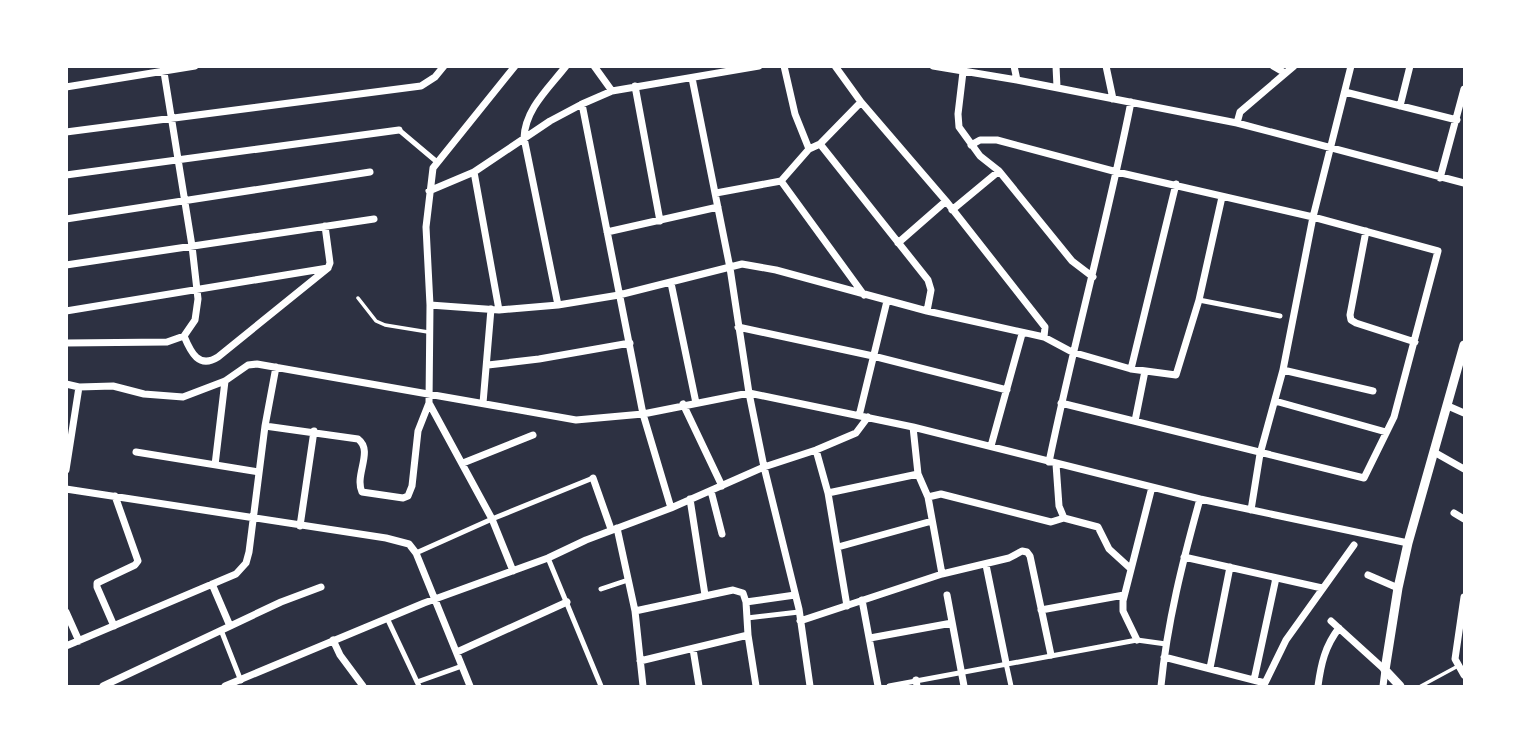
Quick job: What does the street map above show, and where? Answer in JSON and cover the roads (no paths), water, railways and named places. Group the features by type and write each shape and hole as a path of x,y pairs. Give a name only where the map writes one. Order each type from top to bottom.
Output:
{"street":[{"path":"66,88 163,69 195,66"},
{"path":"66,132 421,86 435,77 444,66"},
{"path":"513,571 492,519 429,402 430,305 426,227 430,176 437,162 515,66"},
{"path":"558,305 524,138 526,122 532,110 566,66"},
{"path":"594,66 612,91"},
{"path":"429,191 474,172 524,138 582,104 612,91 759,66"},
{"path":"784,66 792,104 809,149"},
{"path":"835,66 861,102 946,201 1045,327 1044,337"},
{"path":"933,66 1017,79 1237,123 1465,183"},
{"path":"1014,66 1017,79"},
{"path":"1056,66 1057,87"},
{"path":"1106,66 1113,99"},
{"path":"1273,66 1285,73"},
{"path":"1237,123 1240,112 1294,66"},
{"path":"1251,510 1260,454 1283,370 1313,217 1351,66"},
{"path":"1400,106 1410,66"},
{"path":"66,343 167,342 184,336 195,320 198,299 192,246 163,69"},
{"path":"962,72 958,121 971,145 999,171 1072,261 1093,277"},
{"path":"692,78 730,268 749,393 795,595 810,687"},
{"path":"635,86 660,221"},
{"path":"1440,178 1465,89"},
{"path":"1345,92 1457,120"},
{"path":"716,193 781,181 809,149 820,144 861,102"},
{"path":"1064,518 1059,506 1052,463 1061,403 1093,277 1131,102"},
{"path":"582,104 643,414 671,508"},
{"path":"66,175 399,130 437,162"},
{"path":"971,145 980,140 997,140 1117,172 1313,217 1438,251 1394,417 1363,478 1061,403"},
{"path":"820,144 930,284 927,312"},
{"path":"952,210 999,171"},
{"path":"66,219 370,172"},
{"path":"474,172 495,310 483,403"},
{"path":"781,181 865,295"},
{"path":"1131,369 1176,184"},
{"path":"430,305 495,310 558,305 618,295 742,264 927,312 1044,337 1072,352 1131,369 1176,375 1199,300 1222,197"},
{"path":"898,243 946,201"},
{"path":"607,232 718,207"},
{"path":"66,265 374,219"},
{"path":"184,336 195,358 205,362 213,360 328,268 330,263 325,226"},
{"path":"1366,231 1351,320 1415,342"},
{"path":"66,311 328,268"},
{"path":"671,283 696,403"},
{"path":"1199,300 1280,316"},
{"path":"225,687 387,618 548,558 764,467 856,433 864,416 873,356 887,301"},
{"path":"738,327 873,356 1007,390"},
{"path":"992,446 1022,334"},
{"path":"488,365 629,343"},
{"path":"1383,687 1398,588 1408,543 1465,345"},
{"path":"66,384 79,387 113,386 144,394 175,397 225,381 252,364 276,366 576,420 643,414 682,404 749,393 992,446 1200,499 1408,543"},
{"path":"66,646 236,574 246,563 276,366"},
{"path":"1283,370 1373,391"},
{"path":"1135,421 1144,371"},
{"path":"215,465 225,381"},
{"path":"66,470 79,387"},
{"path":"1275,401 1386,432"},
{"path":"265,426 349,436 362,441 365,450 359,485 362,492 403,498 408,496 412,486 417,436 429,402"},
{"path":"682,404 722,486"},
{"path":"1448,406 1465,413"},
{"path":"913,428 918,474 928,497 942,574"},
{"path":"300,526 314,432"},
{"path":"463,463 533,435"},
{"path":"816,450 828,494 847,606"},
{"path":"136,452 258,472"},
{"path":"1434,452 1465,469"},
{"path":"828,494 918,474"},
{"path":"416,554 492,519 593,478 614,529 628,580 635,611 643,687"},
{"path":"1137,640 1123,611 1124,595 1152,487"},
{"path":"66,489 402,541 414,548 470,687"},
{"path":"711,491 722,534"},
{"path":"928,497 941,494 1051,522 1064,518 1094,525 1101,530 1109,548 1131,569"},
{"path":"114,626 97,583 135,565 138,561 115,496"},
{"path":"690,499 705,595"},
{"path":"1161,687 1166,644 1184,557 1200,499"},
{"path":"1454,513 1465,519"},
{"path":"838,547 932,521"},
{"path":"1164,657 1265,683 1286,640 1354,545"},
{"path":"747,618 799,617 847,606 942,574 1009,558 1022,551 1027,552 1051,655"},
{"path":"1184,557 1322,589"},
{"path":"548,558 601,687"},
{"path":"986,565 1011,687"},
{"path":"1210,668 1230,567"},
{"path":"1368,575 1398,588"},
{"path":"1254,680 1276,578"},
{"path":"601,589 628,580"},
{"path":"212,584 230,626"},
{"path":"103,687 221,630 321,587"},
{"path":"635,611 739,590 744,594 746,602 756,687"},
{"path":"746,602 795,595"},
{"path":"1041,610 1124,595"},
{"path":"947,596 964,687"},
{"path":"1465,597 1455,659 1465,675"},
{"path":"862,600 878,687"},
{"path":"457,652 567,602"},
{"path":"66,612 79,641"},
{"path":"387,618 418,684 462,666"},
{"path":"1331,621 1400,687"},
{"path":"870,638 952,623"},
{"path":"1318,687 1326,647 1339,628"},
{"path":"221,630 241,681"},
{"path":"640,661 748,635"},
{"path":"333,640 340,655 363,687"},
{"path":"888,687 916,684 1006,663 1137,640 1166,644"},
{"path":"693,649 699,687"}],"lane":[{"path":"358,298 376,321 430,333"},
{"path":"1421,687 1458,666"}]}
